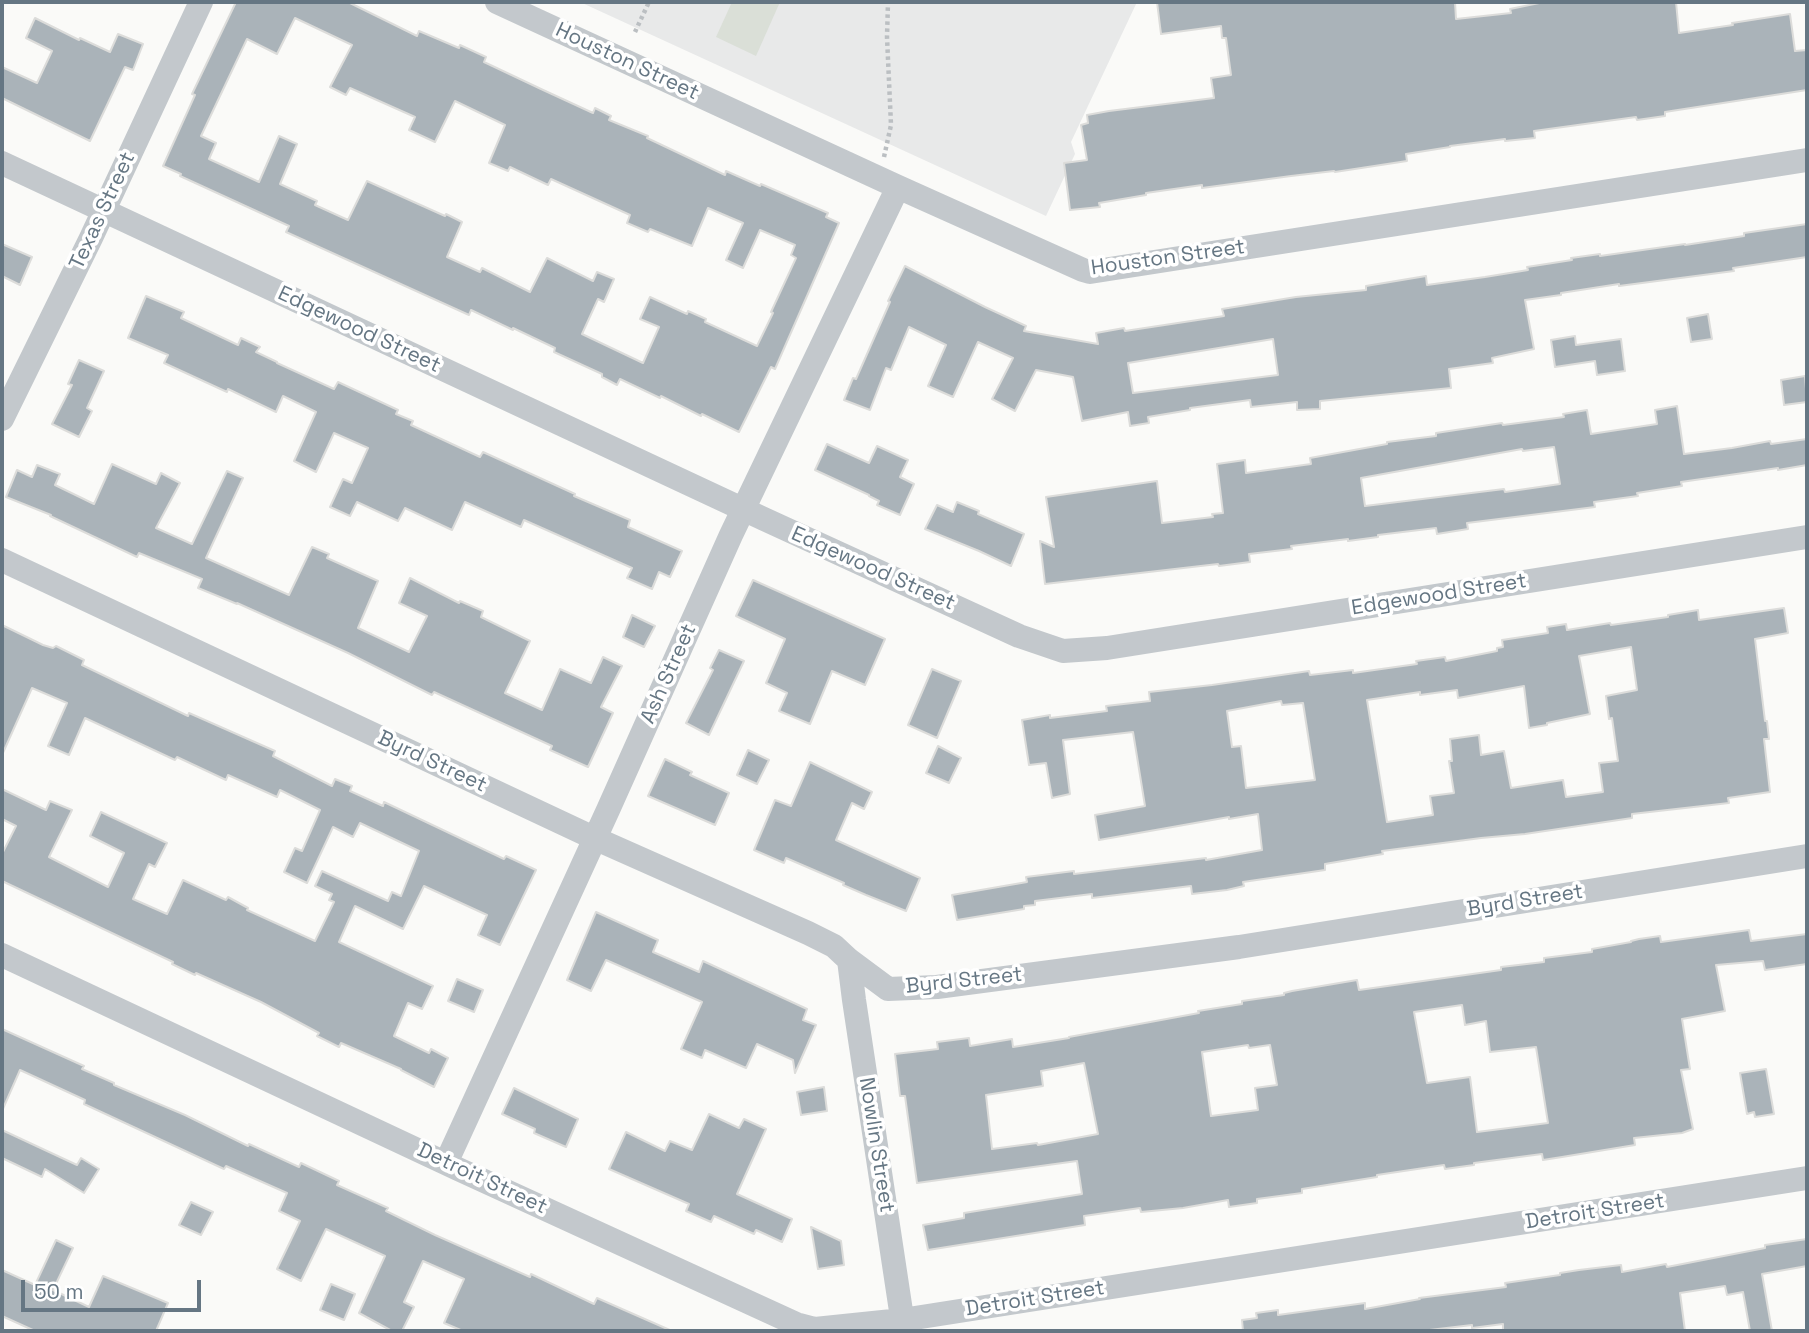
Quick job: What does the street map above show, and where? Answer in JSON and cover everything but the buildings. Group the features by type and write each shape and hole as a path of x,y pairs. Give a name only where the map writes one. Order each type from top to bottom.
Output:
{"street":[{"name":"Texas Street","path":"2,419 201,2"},
{"name":"Houston Street","path":"497,2 898,187 1090,272 1807,160"},
{"name":"Edgewood Street","path":"2,163 743,509 1019,636 1063,652 1119,646 1807,537"},
{"name":"Ash Street","path":"446,1163 743,509 898,187"},
{"name":"Byrd Street","path":"2,559 594,838 834,946 888,989 937,987 1239,947 1807,856"},
{"name":"Detroit Street","path":"2,955 446,1163 796,1324 815,1329 903,1325 1807,1178"},
{"name":"Nowlin Street","path":"849,960 903,1325"}],"path":[{"path":"635,32 649,2"},
{"path":"874,176 887,148 891,125 888,2"}],"shaded area":[{"path":"580,2 1137,2 1071,142 1075,154 1046,216"},
{"path":"732,2 780,2 756,56 716,37"}]}
